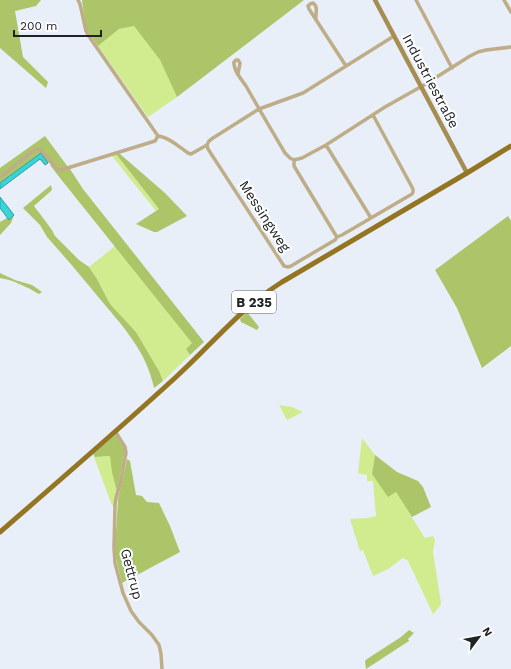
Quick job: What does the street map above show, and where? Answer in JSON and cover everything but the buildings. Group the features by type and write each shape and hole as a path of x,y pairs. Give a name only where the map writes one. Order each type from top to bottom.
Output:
{"main road":[{"name":"B 235","path":"0,532 176,377 247,309 265,294 282,282 511,146"}],"street":[{"path":"78,0 88,35 158,136 167,139 189,154 207,145 213,138 259,109 303,93 394,36"},
{"name":"Industriestraße","path":"375,0 467,173"},
{"path":"416,0 452,68"},
{"path":"504,0 511,12"},
{"path":"316,19 346,66"},
{"path":"238,74 285,153 294,160 302,158 326,144 470,56 486,50 511,47"},
{"path":"294,160 294,166 327,222 337,237 342,235 412,194 413,191 373,115"},
{"path":"0,177 36,149 41,150 57,169 61,170 155,141 158,136"},
{"path":"326,144 371,218"},
{"name":"Messingweg","path":"207,145 208,149 284,266 291,266 335,240 337,237"},
{"name":"Gettrup","path":"115,431 125,447 126,453 115,505 115,563 123,593 131,610 158,644 161,654 162,669"}],"green space":[{"path":"0,0 41,0 36,6 15,11 23,57 48,82 46,88 0,48"},
{"path":"82,0 304,0 177,97 160,60 134,26 119,29 98,46 86,29"},
{"path":"134,26 160,60 177,97 148,117 98,46 119,29"},
{"path":"45,136 68,167 61,169 57,168 42,149 36,148 0,175 0,168"},
{"path":"37,150 41,151 50,162 48,163 41,153 0,183 0,178"},
{"path":"116,154 159,209 156,211 112,156"},
{"path":"116,154 120,154 165,193 187,216 157,232 136,224 159,209"},
{"path":"51,164 56,170 70,169 83,189 204,342 190,355 186,349 192,343 60,178 50,165"},
{"path":"51,185 52,190 34,206 55,236 79,260 89,267 110,304 136,332 159,371 163,381 154,388 146,363 140,351 125,329 47,237 40,225 23,208"},
{"path":"14,215 11,223 0,235 0,222 7,218 9,219"},
{"path":"508,216 511,221 511,346 482,368 457,308 435,270"},
{"path":"115,246 192,343 186,349 190,355 163,381 159,371 136,332 110,304 89,267"},
{"path":"0,273 15,280 32,285 42,292 39,294 20,284 0,278"},
{"path":"247,312 259,327 257,330 241,322 240,319"},
{"path":"279,405 292,407 303,412 287,420"},
{"path":"115,435 125,450 117,491 110,456 95,457 93,454"},
{"path":"362,438 375,455 372,474 388,496 396,492 425,538 433,536 435,540 433,552 441,603 433,614 408,561 403,558 388,569 373,576 363,550 360,551 350,519 376,516 373,481 367,481 367,475 358,473"},
{"path":"93,454 95,457 110,456 117,491 114,508 111,503"},
{"path":"375,455 397,472 418,481 423,487 431,507 412,517 396,492 388,497 372,474"},
{"path":"127,459 130,461 136,495 142,496 147,502 159,503 180,552 122,583 115,550 118,499"},
{"path":"409,630 414,633 408,639 409,641 366,669 365,661 367,659 401,637"}],"water":[{"path":"41,153 48,163 45,165 40,159 0,189 0,183"},
{"path":"0,197 14,215 9,220 0,208"}]}
